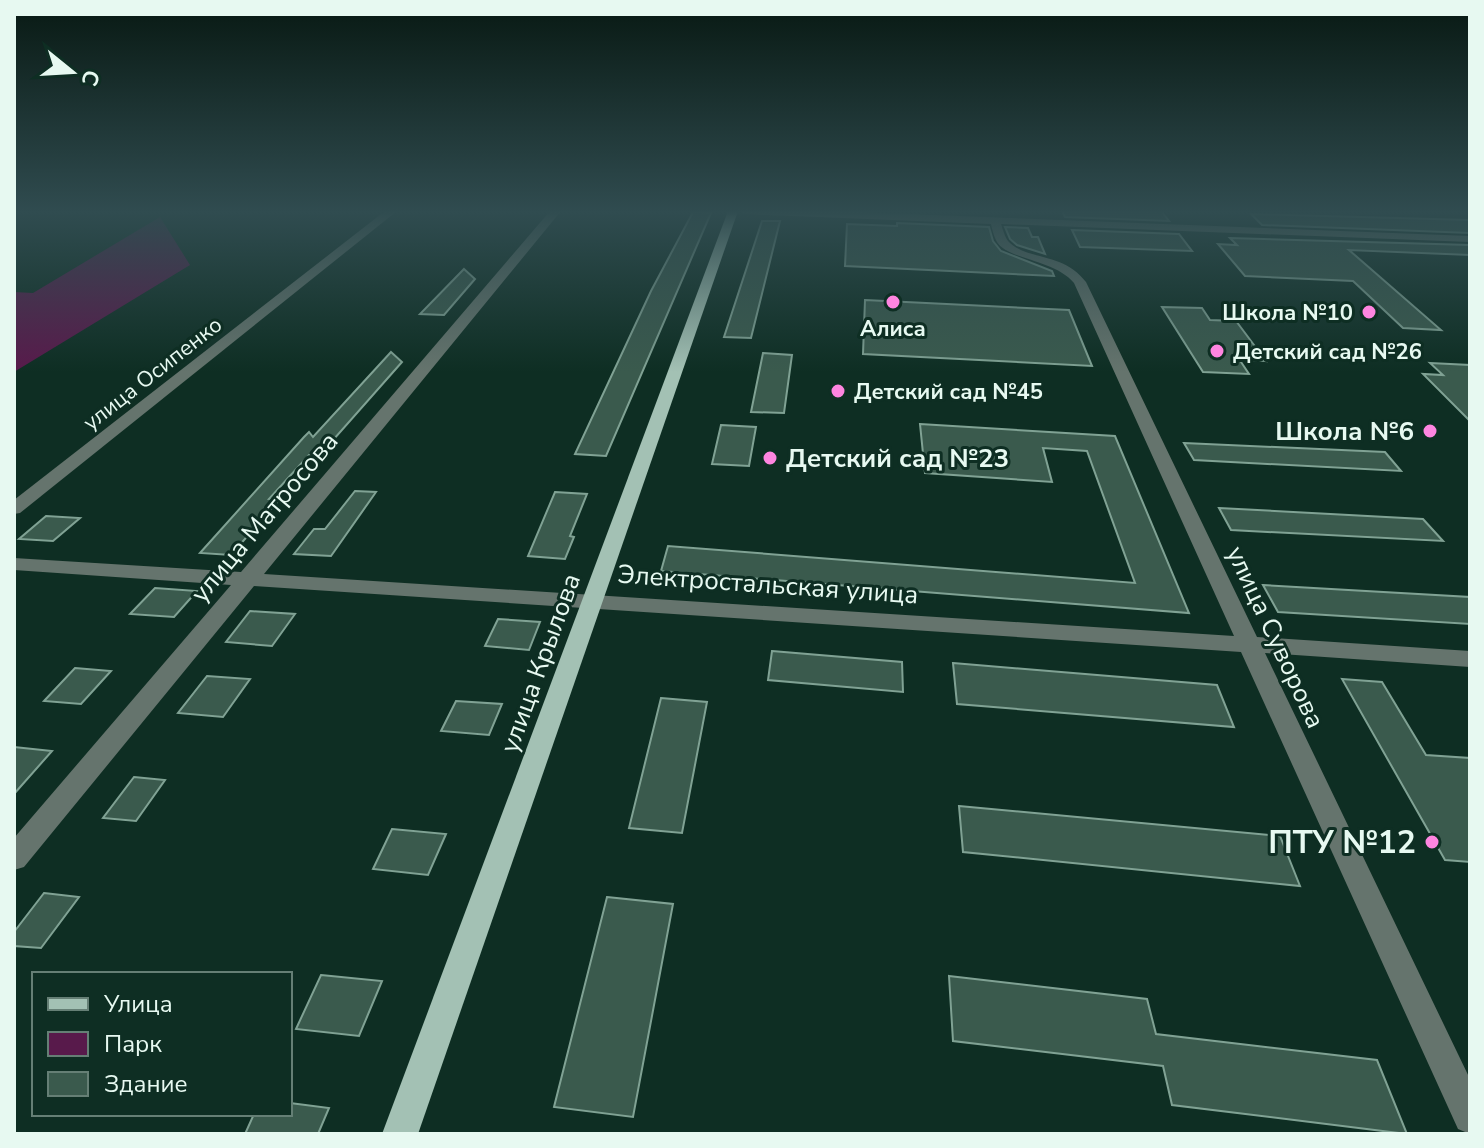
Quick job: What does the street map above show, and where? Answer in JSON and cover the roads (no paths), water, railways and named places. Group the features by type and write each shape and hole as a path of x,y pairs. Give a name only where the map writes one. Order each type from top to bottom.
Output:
{"main road":[{"name":"улица Крылова","path":"400,1134 714,265"}],"street":[{"name":"улица Осипенко","path":"14,509 324,265"},
{"name":"улица Матросова","path":"14,858 511,265"},
{"name":"улица Суворова","path":"1058,265 1068,268 1080,282 1470,1117"},
{"name":"Электростальская улица","path":"14,564 1470,659"}],"place":[{"name":"Алиса","path":"893,302"},
{"name":"Школа №10","path":"1369,312"},
{"name":"Детский сад №26","path":"1217,351"},
{"name":"Детский сад №45","path":"838,391"},
{"name":"Школа №6","path":"1430,431"},
{"name":"Детский сад №23","path":"770,458"},
{"name":"ПТУ №12","path":"1432,842"}]}
